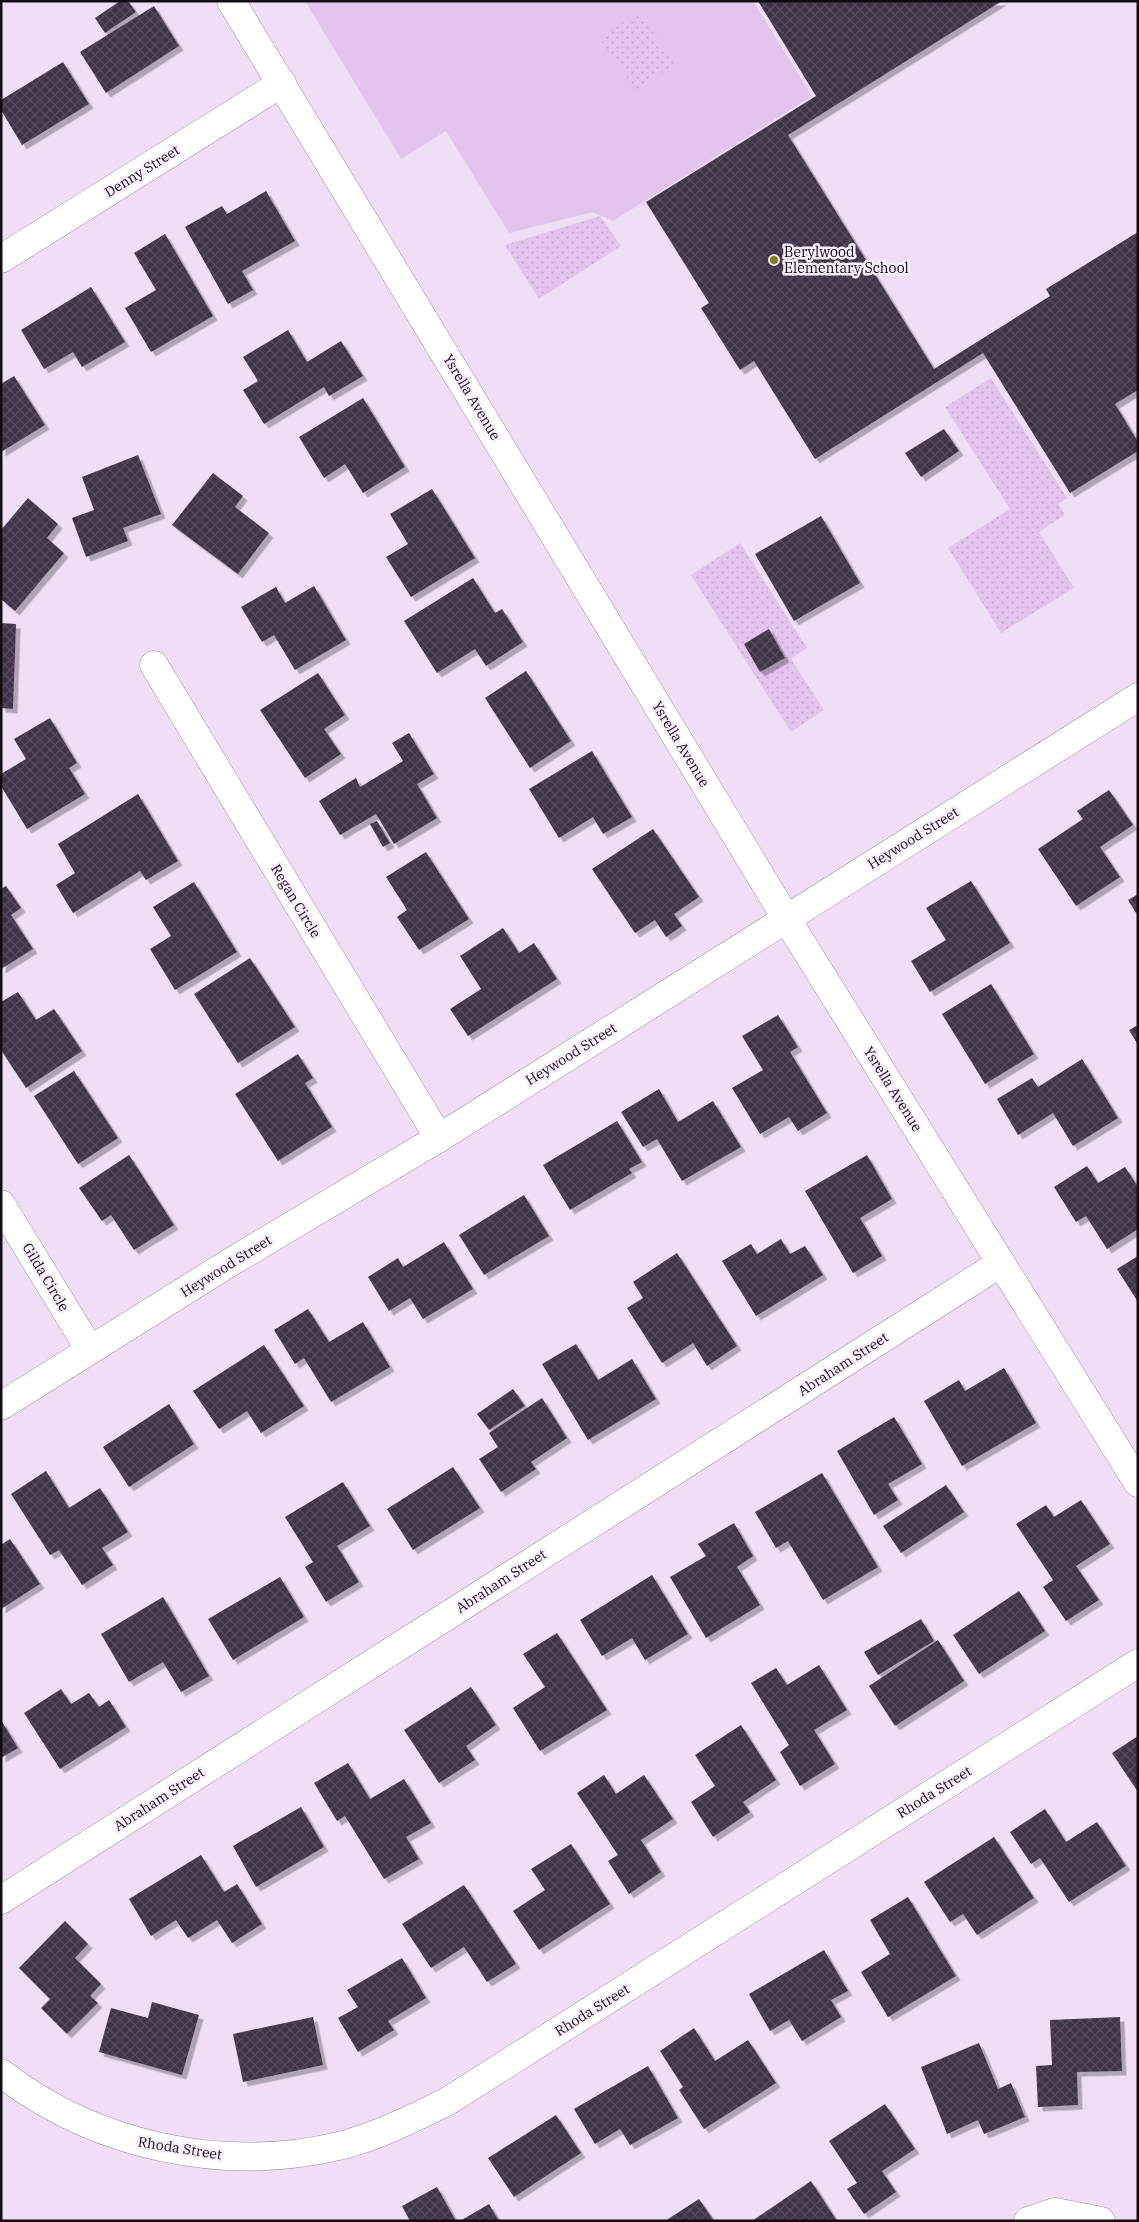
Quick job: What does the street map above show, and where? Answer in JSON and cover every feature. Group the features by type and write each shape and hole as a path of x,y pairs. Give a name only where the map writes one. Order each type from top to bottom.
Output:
{"street":[{"name":"Ysrella Avenue","path":"231,1 786,918 1138,1482"},
{"name":"Denny Street","path":"1,258 282,83"},
{"name":"Regan Circle","path":"154,665 439,1138"},
{"name":"Heywood Street","path":"1,1406 234,1260 439,1138 1138,697"},
{"name":"Gilda Circle","path":"1,1204 90,1350"},
{"name":"Abraham Street","path":"1,1900 1001,1263"},
{"name":"Rhoda Street","path":"1,2073 25,2091 90,2126 147,2145 212,2156 278,2156 342,2145 395,2128 448,2101 1138,1663"},
{"path":"1028,2221 1055,2212 1101,2221"}],"shaded area":[{"path":"305,1 753,1 812,96 613,221 593,212 509,233 446,131 401,159"},
{"path":"638,11 675,64 636,90 599,38"},
{"path":"600,216 621,246 539,299 505,245"},
{"path":"991,378 1067,498 1058,504 1065,515 1039,532 1074,588 1001,633 948,548 1010,509 945,407"},
{"path":"740,543 807,648 791,659 824,710 791,732 691,575"}],"building":[{"path":"120,1 128,1 136,12 105,33 95,18"},
{"name":"Berylwood Elementary School","path":"758,1 1002,1 788,135 934,369 1050,296 1046,289 1138,232 1138,390 1115,404 1138,442 1138,451 1070,493 983,353 815,459 754,361 740,370 701,308 709,303 646,202 816,96"},
{"path":"154,6 179,46 106,93 80,52"},
{"path":"63,62 89,104 22,145 1,110 1,100"},
{"path":"266,191 295,241 242,271 253,290 228,304 185,227 222,206 227,214"},
{"path":"165,234 213,316 151,352 125,308 156,290 134,253"},
{"path":"91,287 125,342 82,367 73,352 44,369 21,330"},
{"path":"288,330 307,362 341,341 363,376 329,396 324,387 264,424 243,390 258,381 243,357"},
{"path":"14,376 45,425 1,452 1,384"},
{"path":"363,398 405,467 363,493 345,464 324,478 299,437"},
{"path":"944,429 959,451 921,477 905,453"},
{"path":"138,455 161,514 123,528 128,541 86,557 72,518 94,510 82,477"},
{"path":"213,473 243,496 235,507 269,533 238,574 172,525"},
{"path":"432,489 475,558 411,597 386,557 408,544 390,514"},
{"path":"28,498 58,524 47,538 64,553 15,611 1,599 1,530"},
{"path":"821,516 860,583 794,621 755,554"},
{"path":"473,578 495,613 502,609 523,642 486,666 475,649 437,673 404,621"},
{"path":"314,586 346,640 295,670 274,635 262,642 241,607 276,587 285,603"},
{"path":"1,623 16,624 13,709 1,708"},
{"path":"769,629 785,658 760,672 744,644"},
{"path":"526,671 571,741 530,768 485,698"},
{"path":"318,673 345,715 324,729 341,754 305,778 260,710"},
{"path":"50,718 77,763 69,768 85,794 27,829 1,786 1,774 26,759 14,739"},
{"path":"409,733 434,774 417,784 437,818 394,844 376,814 340,835 319,801 356,778 360,787 403,761 392,743"},
{"path":"592,751 632,817 603,834 593,817 559,838 529,789"},
{"path":"1109,790 1133,825 1100,847 1120,877 1076,906 1038,849 1083,819 1077,811"},
{"path":"138,794 178,861 146,880 140,871 73,913 56,885 75,873 58,844"},
{"path":"377,821 390,843 383,847 370,824"},
{"path":"653,829 699,897 674,914 682,926 666,937 655,920 635,933 592,869"},
{"path":"426,852 469,919 419,950 397,917 407,910 386,877"},
{"path":"971,881 1010,943 930,992 911,961 946,940 926,908"},
{"path":"194,882 237,952 175,990 150,949 171,936 153,907"},
{"path":"6,886 21,908 11,915 33,949 1,969 1,889"},
{"path":"1138,894 1138,916 1128,900"},
{"path":"503,928 519,953 534,943 557,979 468,1036 450,1009 481,989 460,956"},
{"path":"250,958 295,1027 238,1063 194,994"},
{"path":"991,984 1034,1054 985,1084 942,1014"},
{"path":"18,992 36,1020 54,1009 82,1051 26,1088 1,1050 1,1002"},
{"path":"778,1015 798,1047 790,1052 827,1113 798,1131 789,1117 760,1134 732,1088 763,1070 742,1036"},
{"path":"1138,1025 1138,1045 1129,1030"},
{"path":"298,1054 313,1078 305,1083 332,1127 278,1161 235,1094"},
{"path":"1082,1059 1118,1118 1073,1146 1053,1113 1018,1135 997,1099 1032,1078 1038,1087"},
{"path":"74,1071 118,1138 78,1164 34,1096"},
{"path":"659,1089 678,1122 713,1101 741,1147 682,1181 657,1139 643,1147 621,1112"},
{"path":"617,1121 642,1162 629,1169 632,1173 570,1210 543,1165"},
{"path":"129,1155 174,1225 134,1250 111,1215 102,1221 79,1188"},
{"path":"867,1155 892,1199 860,1218 882,1256 853,1273 805,1191"},
{"path":"1087,1166 1098,1183 1125,1167 1138,1187 1138,1229 1107,1249 1086,1216 1076,1222 1054,1187"},
{"path":"524,1195 549,1236 484,1275 459,1235"},
{"path":"781,1239 790,1254 805,1246 823,1275 756,1316 722,1261 751,1244 757,1254"},
{"path":"444,1242 473,1289 423,1319 410,1298 389,1311 368,1277 398,1258 403,1267"},
{"path":"677,1253 737,1346 707,1366 693,1343 662,1363 627,1308 643,1298 633,1282"},
{"path":"1138,1256 1138,1302 1117,1269"},
{"path":"308,1309 329,1342 363,1322 390,1367 331,1402 304,1358 295,1364 274,1330"},
{"path":"576,1344 598,1380 632,1359 656,1399 588,1440 542,1364"},
{"path":"264,1345 304,1406 261,1433 247,1411 219,1429 193,1391"},
{"path":"1004,1368 1036,1423 962,1466 924,1401 959,1380 965,1391"},
{"path":"513,1389 525,1406 489,1430 477,1414"},
{"path":"542,1398 567,1438 531,1462 536,1469 501,1492 479,1459 498,1447 489,1433"},
{"path":"169,1404 194,1444 129,1487 103,1447"},
{"path":"894,1417 922,1464 888,1484 898,1500 874,1515 837,1451"},
{"path":"453,1467 480,1508 413,1550 387,1509"},
{"path":"46,1471 69,1508 100,1488 128,1532 102,1548 113,1565 82,1585 59,1550 50,1555 11,1494"},
{"path":"822,1473 878,1567 823,1600 788,1541 776,1548 755,1512"},
{"path":"343,1482 370,1526 337,1546 359,1582 326,1602 305,1567 313,1562 285,1517"},
{"path":"946,1485 964,1512 901,1553 883,1526"},
{"path":"1081,1500 1110,1544 1076,1566 1099,1600 1066,1621 1043,1587 1053,1580 1016,1524 1046,1505 1054,1517"},
{"path":"734,1523 753,1556 737,1567 760,1605 706,1638 670,1577 706,1556 698,1544"},
{"path":"10,1539 40,1584 1,1609 1,1545"},
{"path":"652,1575 688,1634 645,1660 632,1638 602,1656 580,1620"},
{"path":"280,1577 304,1617 233,1660 208,1619"},
{"path":"1019,1591 1045,1631 979,1674 953,1635"},
{"path":"163,1597 209,1676 181,1692 163,1662 129,1682 101,1634"},
{"path":"921,1619 934,1641 878,1675 864,1652"},
{"path":"557,1633 607,1710 540,1751 513,1708 545,1687 523,1654"},
{"path":"938,1640 964,1681 895,1726 869,1686"},
{"path":"819,1665 847,1710 814,1730 835,1764 800,1786 780,1752 789,1745 751,1683 776,1668 787,1685"},
{"path":"471,1687 496,1725 466,1746 475,1760 439,1783 404,1730"},
{"path":"61,1689 71,1704 89,1693 99,1707 109,1700 126,1727 60,1769 24,1713"},
{"path":"1,1720 18,1748 1,1758"},
{"path":"741,1725 776,1780 743,1802 750,1812 713,1837 691,1802 715,1786 695,1755"},
{"path":"1138,1736 1138,1792 1112,1753"},
{"path":"348,1763 370,1799 404,1779 431,1823 406,1837 419,1859 384,1879 345,1816 337,1821 314,1783"},
{"path":"604,1775 616,1794 644,1775 673,1819 641,1840 661,1872 629,1894 608,1861 618,1855 577,1793"},
{"path":"301,1807 324,1847 256,1887 233,1846"},
{"path":"1045,1809 1066,1842 1097,1822 1126,1866 1069,1902 1040,1858 1031,1864 1010,1832"},
{"path":"994,1837 1034,1898 977,1935 963,1914 950,1922 924,1882"},
{"path":"571,1844 610,1904 539,1950 513,1911 545,1890 531,1869"},
{"path":"201,1855 224,1892 237,1884 262,1924 232,1943 217,1920 188,1938 176,1920 151,1936 129,1899"},
{"path":"464,1885 516,1964 487,1982 464,1947 431,1968 402,1924"},
{"path":"908,1897 956,1976 888,2017 861,1972 890,1954 870,1920"},
{"path":"65,1921 88,1944 75,1958 101,1984 90,1996 98,2003 67,2034 41,2008 50,1999 19,1968"},
{"path":"824,1950 848,1991 831,2000 841,2017 802,2041 789,2020 770,2031 749,1994"},
{"path":"402,1958 426,1998 388,2021 394,2030 358,2052 338,2018 358,2007 347,1990"},
{"path":"152,2002 199,2015 182,2075 99,2052 111,2008 148,2018"},
{"path":"313,2017 323,2065 243,2082 233,2034"},
{"path":"1120,2017 1122,2071 1077,2072 1078,2105 1038,2107 1036,2066 1052,2065 1050,2020"},
{"path":"694,2028 715,2061 748,2040 776,2083 704,2129 679,2090 683,2087 660,2051"},
{"path":"979,2043 998,2089 1011,2083 1025,2117 984,2134 978,2120 947,2134 921,2067"},
{"path":"648,2066 678,2118 630,2145 620,2129 595,2144 574,2109"},
{"path":"885,2104 915,2149 882,2171 896,2192 864,2214 847,2189 857,2183 829,2141"},
{"path":"556,2115 581,2153 514,2197 488,2158"},
{"path":"811,2181 837,2221 752,2221"},
{"path":"437,2187 456,2221 410,2221 402,2206"},
{"path":"699,2199 714,2221 665,2221"},
{"path":"489,2204 499,2221 460,2221"}],"place":[{"name":"Berylwood Elementary School","path":"774,260"}]}
